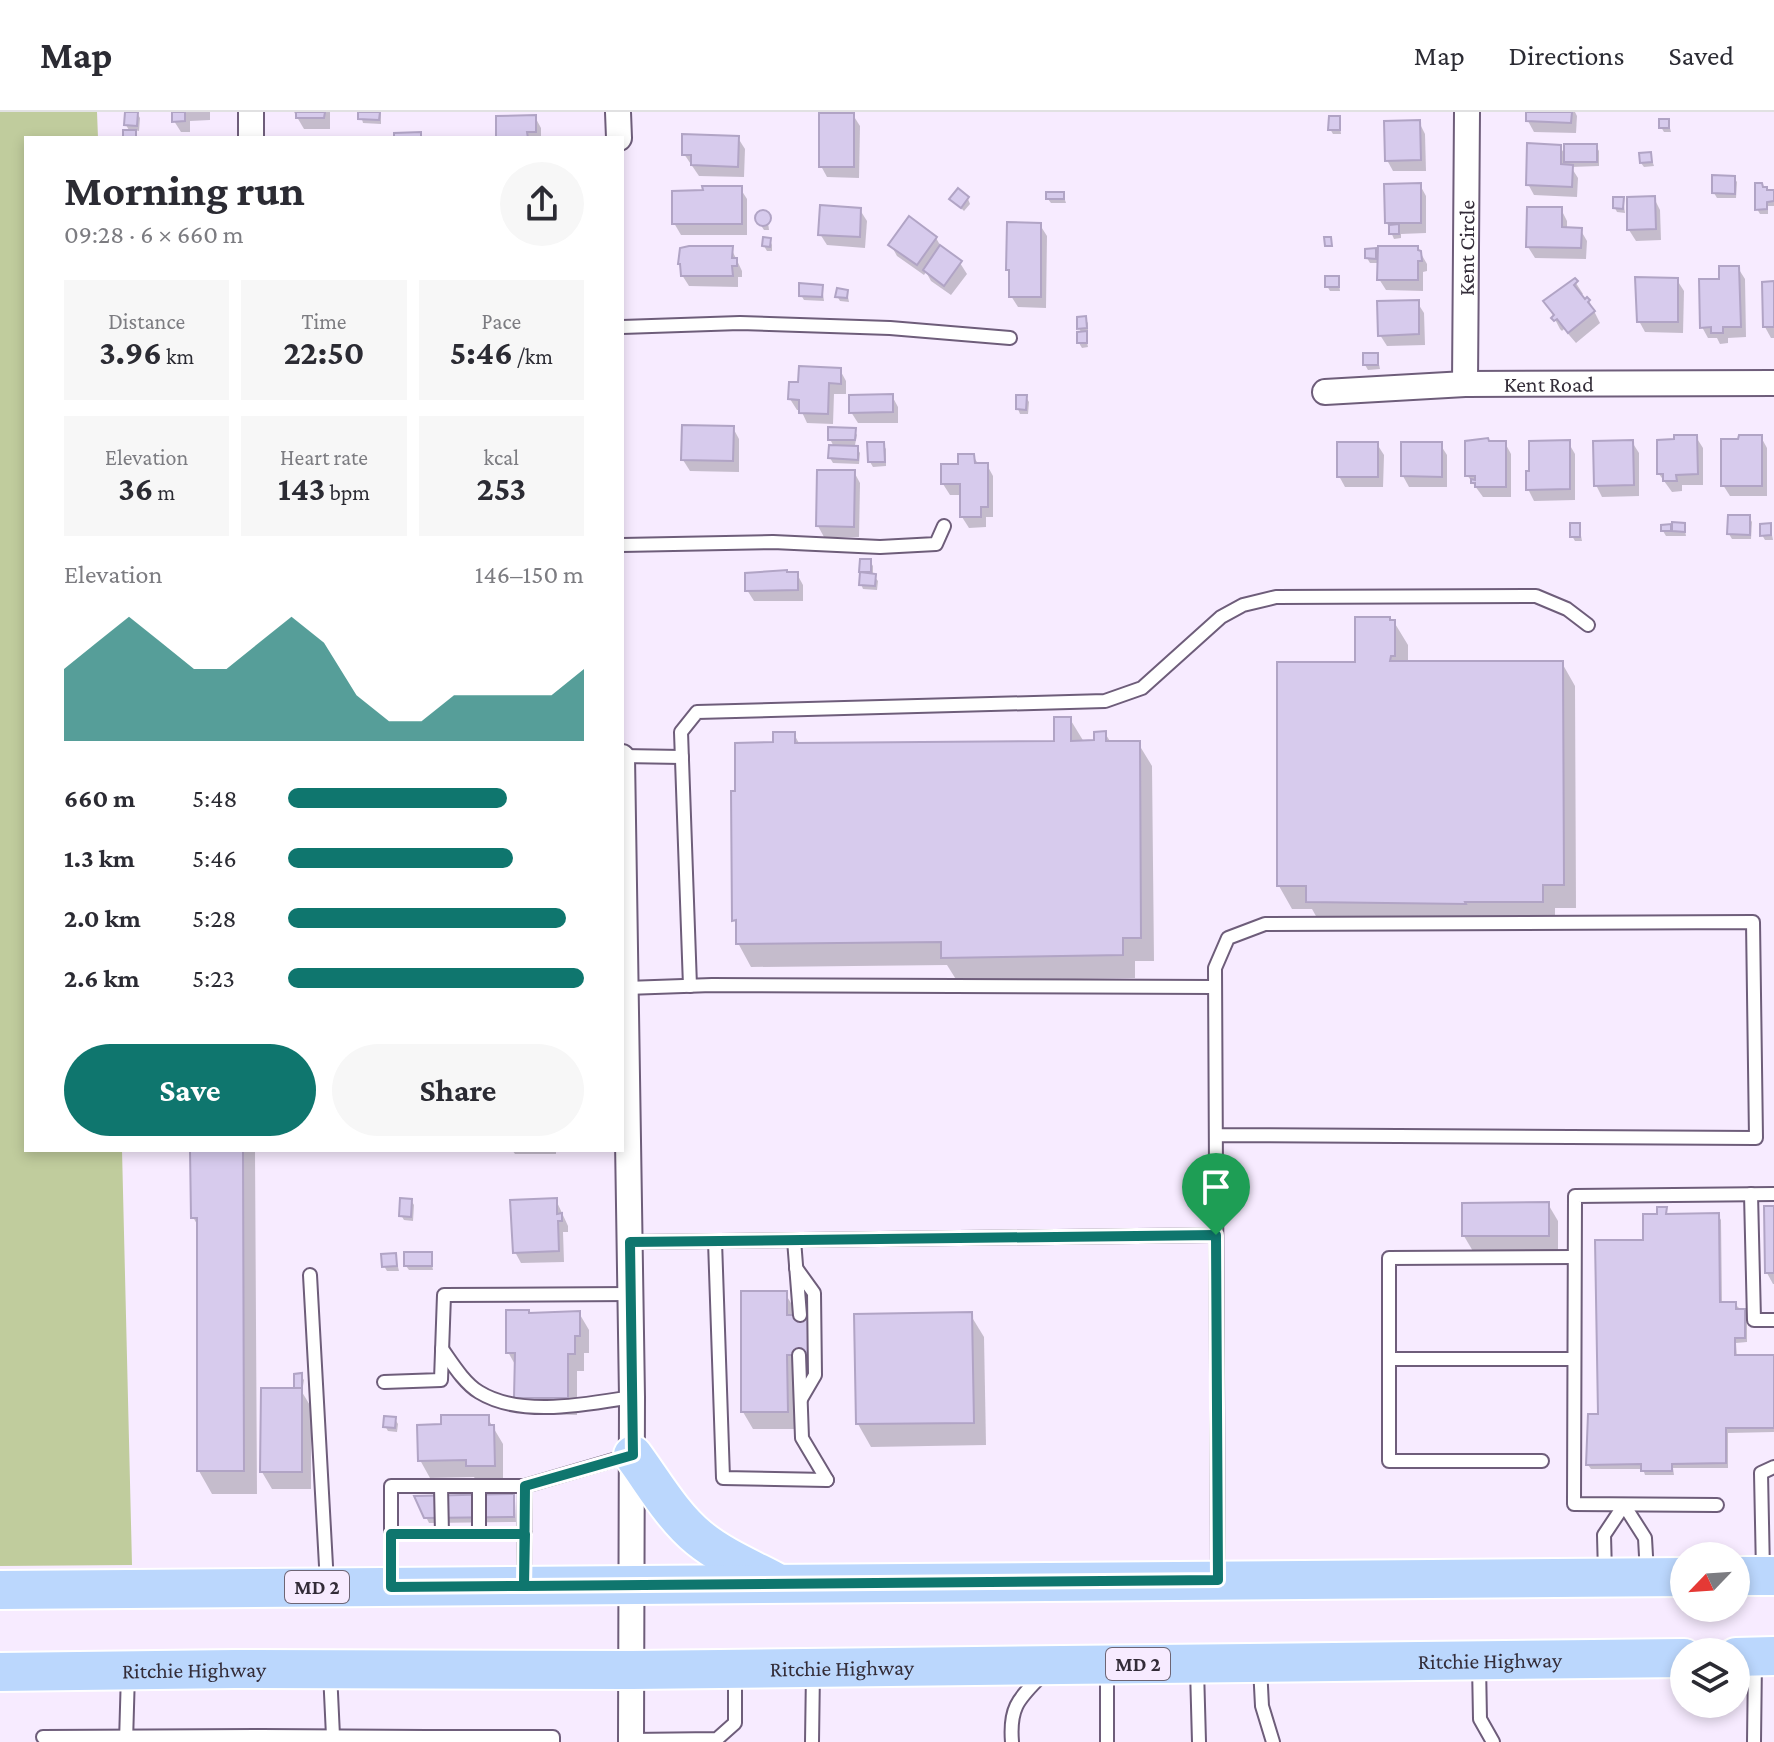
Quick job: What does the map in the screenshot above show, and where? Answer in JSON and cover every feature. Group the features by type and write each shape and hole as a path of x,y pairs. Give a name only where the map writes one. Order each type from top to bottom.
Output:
{"main road":[{"path":"633,1455 699,1538 780,1584"},
{"name":"MD 2","path":"0,1590 1666,1577"},
{"name":"Ritchie Highway","path":"0,1672 632,1670 1670,1658"}],"street":[{"path":"251,112 251,136"},
{"path":"618,112 619,136"},
{"name":"Kent Circle","path":"1465,384 1467,112"},
{"name":"Kent Road","path":"1325,392 1465,384 1774,383"},
{"path":"624,872 633,1455 631,1741"}],"lane":[{"path":"624,327 755,323 890,328 1010,338"},
{"path":"624,545 773,542 880,547 936,544 944,526"},
{"path":"690,986 681,732 697,712 1105,701 1142,688 1221,617 1243,605 1276,597 1536,596 1567,609 1588,625"},
{"path":"624,757 682,757"},
{"path":"1216,1135 1756,1138 1753,922 1265,924 1228,938 1215,968 1218,1580"},
{"path":"626,988 1215,987"},
{"path":"1751,1194 1754,1320 1774,1320"},
{"path":"1717,1505 1574,1504 1575,1196 1774,1194"},
{"path":"630,1242 1216,1235"},
{"path":"794,1240 800,1315"},
{"path":"715,1241 723,1478 827,1480 802,1438 799,1355"},
{"path":"1542,1461 1389,1461 1389,1258 1574,1257"},
{"path":"796,1268 814,1293 815,1375 801,1399"},
{"path":"310,1275 327,1587"},
{"path":"384,1382 441,1380 444,1295 631,1294"},
{"path":"442,1349 478,1392 510,1403 556,1407 632,1397"},
{"path":"1389,1359 1574,1359"},
{"path":"391,1587 391,1486 525,1486 633,1455"},
{"path":"1758,1576 1761,1473 1774,1467"},
{"path":"441,1486 442,1534"},
{"path":"479,1486 479,1534"},
{"path":"524,1586 525,1486"},
{"path":"1624,1505 1666,1577"},
{"path":"1605,1577 1604,1535 1624,1505"},
{"path":"391,1534 525,1534"},
{"path":"1754,1742 1755,1657"},
{"path":"1479,1660 1480,1719 1493,1742"},
{"path":"1260,1663 1262,1706 1273,1742"},
{"path":"1197,1664 1199,1742"},
{"path":"1012,1742 1010,1719 1016,1702 1051,1665"},
{"path":"1107,1665 1107,1742"},
{"path":"812,1742 813,1668"},
{"path":"330,1669 333,1736"},
{"path":"631,1741 717,1739 735,1723 735,1669"},
{"path":"126,1739 128,1671"},
{"path":"43,1737 553,1737 553,1742"}],"green space":[{"path":"0,112 97,112 98,136 24,136 24,1152 122,1152 132,1565 0,1566"}],"building":[{"path":"125,112 138,112 137,126 124,125"},
{"path":"172,112 185,112 185,121 172,122"},
{"path":"296,112 325,112 324,118 296,118"},
{"path":"358,112 380,112 379,120 358,119"},
{"path":"1526,112 1572,112 1571,123 1526,121"},
{"path":"819,113 854,113 854,167 819,167"},
{"path":"536,115 536,132 527,132 528,136 496,136 496,116"},
{"path":"1329,116 1340,116 1340,130 1328,130"},
{"path":"1659,119 1669,119 1669,128 1659,128"},
{"path":"1420,120 1421,160 1385,161 1384,121"},
{"path":"123,130 136,130 136,136 123,136"},
{"path":"421,132 421,136 394,136 394,133"},
{"path":"682,134 739,136 738,167 691,165 691,155 682,155"},
{"path":"1527,143 1561,145 1561,164 1573,165 1572,187 1526,185"},
{"path":"1564,144 1597,144 1597,162 1564,162"},
{"path":"1651,152 1652,162 1640,163 1639,153"},
{"path":"1712,175 1735,176 1735,194 1712,193"},
{"path":"1421,183 1421,223 1385,223 1384,184"},
{"path":"1755,183 1762,183 1767,190 1774,190 1774,201 1767,202 1767,209 1755,210"},
{"path":"702,186 742,186 742,224 672,224 672,191 703,190"},
{"path":"958,188 969,197 961,208 949,199"},
{"path":"1046,192 1064,192 1064,199 1046,199"},
{"path":"1655,196 1656,229 1627,230 1627,197"},
{"path":"1613,197 1624,197 1623,209 1613,208"},
{"path":"820,205 861,208 860,237 818,235"},
{"path":"1527,207 1562,207 1562,227 1582,228 1581,248 1526,247"},
{"path":"763,210 771,218 763,226 755,218"},
{"path":"909,216 937,237 917,265 888,245"},
{"path":"1007,222 1041,223 1041,297 1009,297"},
{"path":"1399,224 1399,234 1389,234 1389,225"},
{"path":"763,237 771,238 770,247 762,246"},
{"path":"1324,237 1331,237 1332,246 1325,246"},
{"path":"940,245 962,261 944,286 923,270"},
{"path":"733,246 732,258 737,258 737,266 732,266 733,276 681,276 678,264 680,248"},
{"path":"1378,246 1418,246 1422,261 1418,261 1418,280 1377,280"},
{"path":"1376,248 1376,259 1365,258 1365,249"},
{"path":"1719,266 1739,266 1741,327 1723,327 1723,333 1711,333 1711,327 1700,328 1699,279 1719,279"},
{"path":"1325,276 1339,276 1339,287 1325,287"},
{"path":"1635,277 1678,278 1678,322 1637,322"},
{"path":"1575,278 1578,281 1574,285 1585,299 1590,300 1588,302 1595,311 1568,333 1557,319 1554,321 1551,318 1554,315 1543,301"},
{"path":"1774,281 1774,327 1763,327 1762,282"},
{"path":"799,283 823,285 822,297 799,296"},
{"path":"837,288 848,290 847,298 835,297"},
{"path":"1419,300 1419,334 1378,336 1377,301"},
{"path":"1086,316 1087,328 1077,329 1077,317"},
{"path":"1087,331 1087,343 1077,343 1077,332"},
{"path":"1363,353 1378,353 1378,365 1363,365"},
{"path":"799,366 841,368 841,384 829,383 828,414 799,413 799,400 788,399 789,382 798,382"},
{"path":"893,394 893,412 849,413 849,395"},
{"path":"1016,395 1027,395 1026,410 1016,409"},
{"path":"682,425 734,426 733,461 681,460"},
{"path":"828,427 856,428 855,440 828,440"},
{"path":"1674,435 1697,435 1698,474 1676,475 1677,481 1663,481 1663,474 1657,474 1657,440 1674,439"},
{"path":"1739,435 1762,435 1762,486 1721,486 1721,439 1738,439"},
{"path":"1488,438 1489,441 1506,441 1506,487 1475,487 1471,479 1475,480 1475,476 1465,476 1465,441"},
{"path":"1570,440 1570,489 1526,490 1529,441"},
{"path":"1633,440 1634,485 1594,486 1593,441"},
{"path":"867,442 884,442 885,462 868,462"},
{"path":"1337,442 1378,442 1378,477 1337,477"},
{"path":"1401,442 1442,442 1442,477 1401,476"},
{"path":"829,445 858,446 858,460 828,458"},
{"path":"958,454 974,454 975,463 988,463 988,507 981,507 981,517 960,517 960,484 941,484 941,464 958,464"},
{"path":"817,470 855,470 854,527 816,526"},
{"path":"1728,515 1750,515 1750,535 1727,534"},
{"path":"1672,522 1685,523 1685,532 1672,531"},
{"path":"1570,523 1580,523 1580,537 1570,537"},
{"path":"1771,523 1771,535 1760,536 1760,524"},
{"path":"1671,524 1671,531 1661,531 1661,525"},
{"path":"860,559 871,559 871,572 859,572"},
{"path":"798,572 798,590 745,591 745,573"},
{"path":"860,572 876,574 875,586 859,585"},
{"path":"1355,617 1390,617 1390,620 1395,620 1395,656 1391,656 1390,661 1563,661 1564,885 1543,885 1543,902 1306,902 1306,886 1277,886 1277,662 1355,662"},
{"path":"1054,717 1071,717 1071,741 1094,740 1094,732 1106,731 1106,741 1140,741 1141,938 1123,938 1123,955 941,958 941,942 736,944 736,920 732,921 731,791 735,791 735,743 773,742 773,732 795,732 795,743 1054,741"},
{"path":"190,1152 243,1152 244,1471 197,1471 197,1218 191,1218"},
{"path":"400,1198 412,1199 411,1217 399,1216"},
{"path":"557,1198 557,1214 562,1213 562,1221 558,1221 559,1251 513,1253 510,1200"},
{"path":"1549,1202 1549,1236 1462,1236 1462,1203"},
{"path":"1764,1206 1774,1206 1774,1273 1765,1273"},
{"path":"1657,1207 1667,1207 1666,1214 1719,1213 1720,1302 1736,1302 1736,1309 1745,1309 1745,1338 1735,1338 1735,1355 1774,1355 1774,1428 1726,1428 1726,1463 1672,1464 1672,1471 1641,1471 1641,1464 1586,1465 1588,1414 1598,1414 1595,1240 1643,1240 1643,1214 1657,1214"},
{"path":"404,1252 432,1252 432,1266 404,1266"},
{"path":"396,1253 397,1266 382,1267 381,1254"},
{"path":"741,1291 787,1291 787,1315 811,1315 811,1355 787,1355 788,1412 741,1412"},
{"path":"506,1310 529,1310 529,1313 580,1311 580,1336 575,1336 575,1354 568,1354 568,1398 514,1398 515,1353 506,1353"},
{"path":"972,1312 974,1423 856,1424 854,1314"},
{"path":"302,1373 302,1388 294,1388 294,1374"},
{"path":"261,1388 302,1388 302,1472 260,1472"},
{"path":"441,1415 489,1415 489,1425 494,1425 495,1466 466,1466 466,1460 418,1461 417,1425 441,1424"},
{"path":"384,1416 396,1417 395,1428 383,1427"},
{"path":"514,1494 514,1517 424,1518 414,1496"}],"route":[{"path":"1216,1235 630,1242 633,1455 525,1486 525,1534 524,1586 391,1587 391,1534 525,1534 524,1586 1218,1580 1216,1235"}]}
